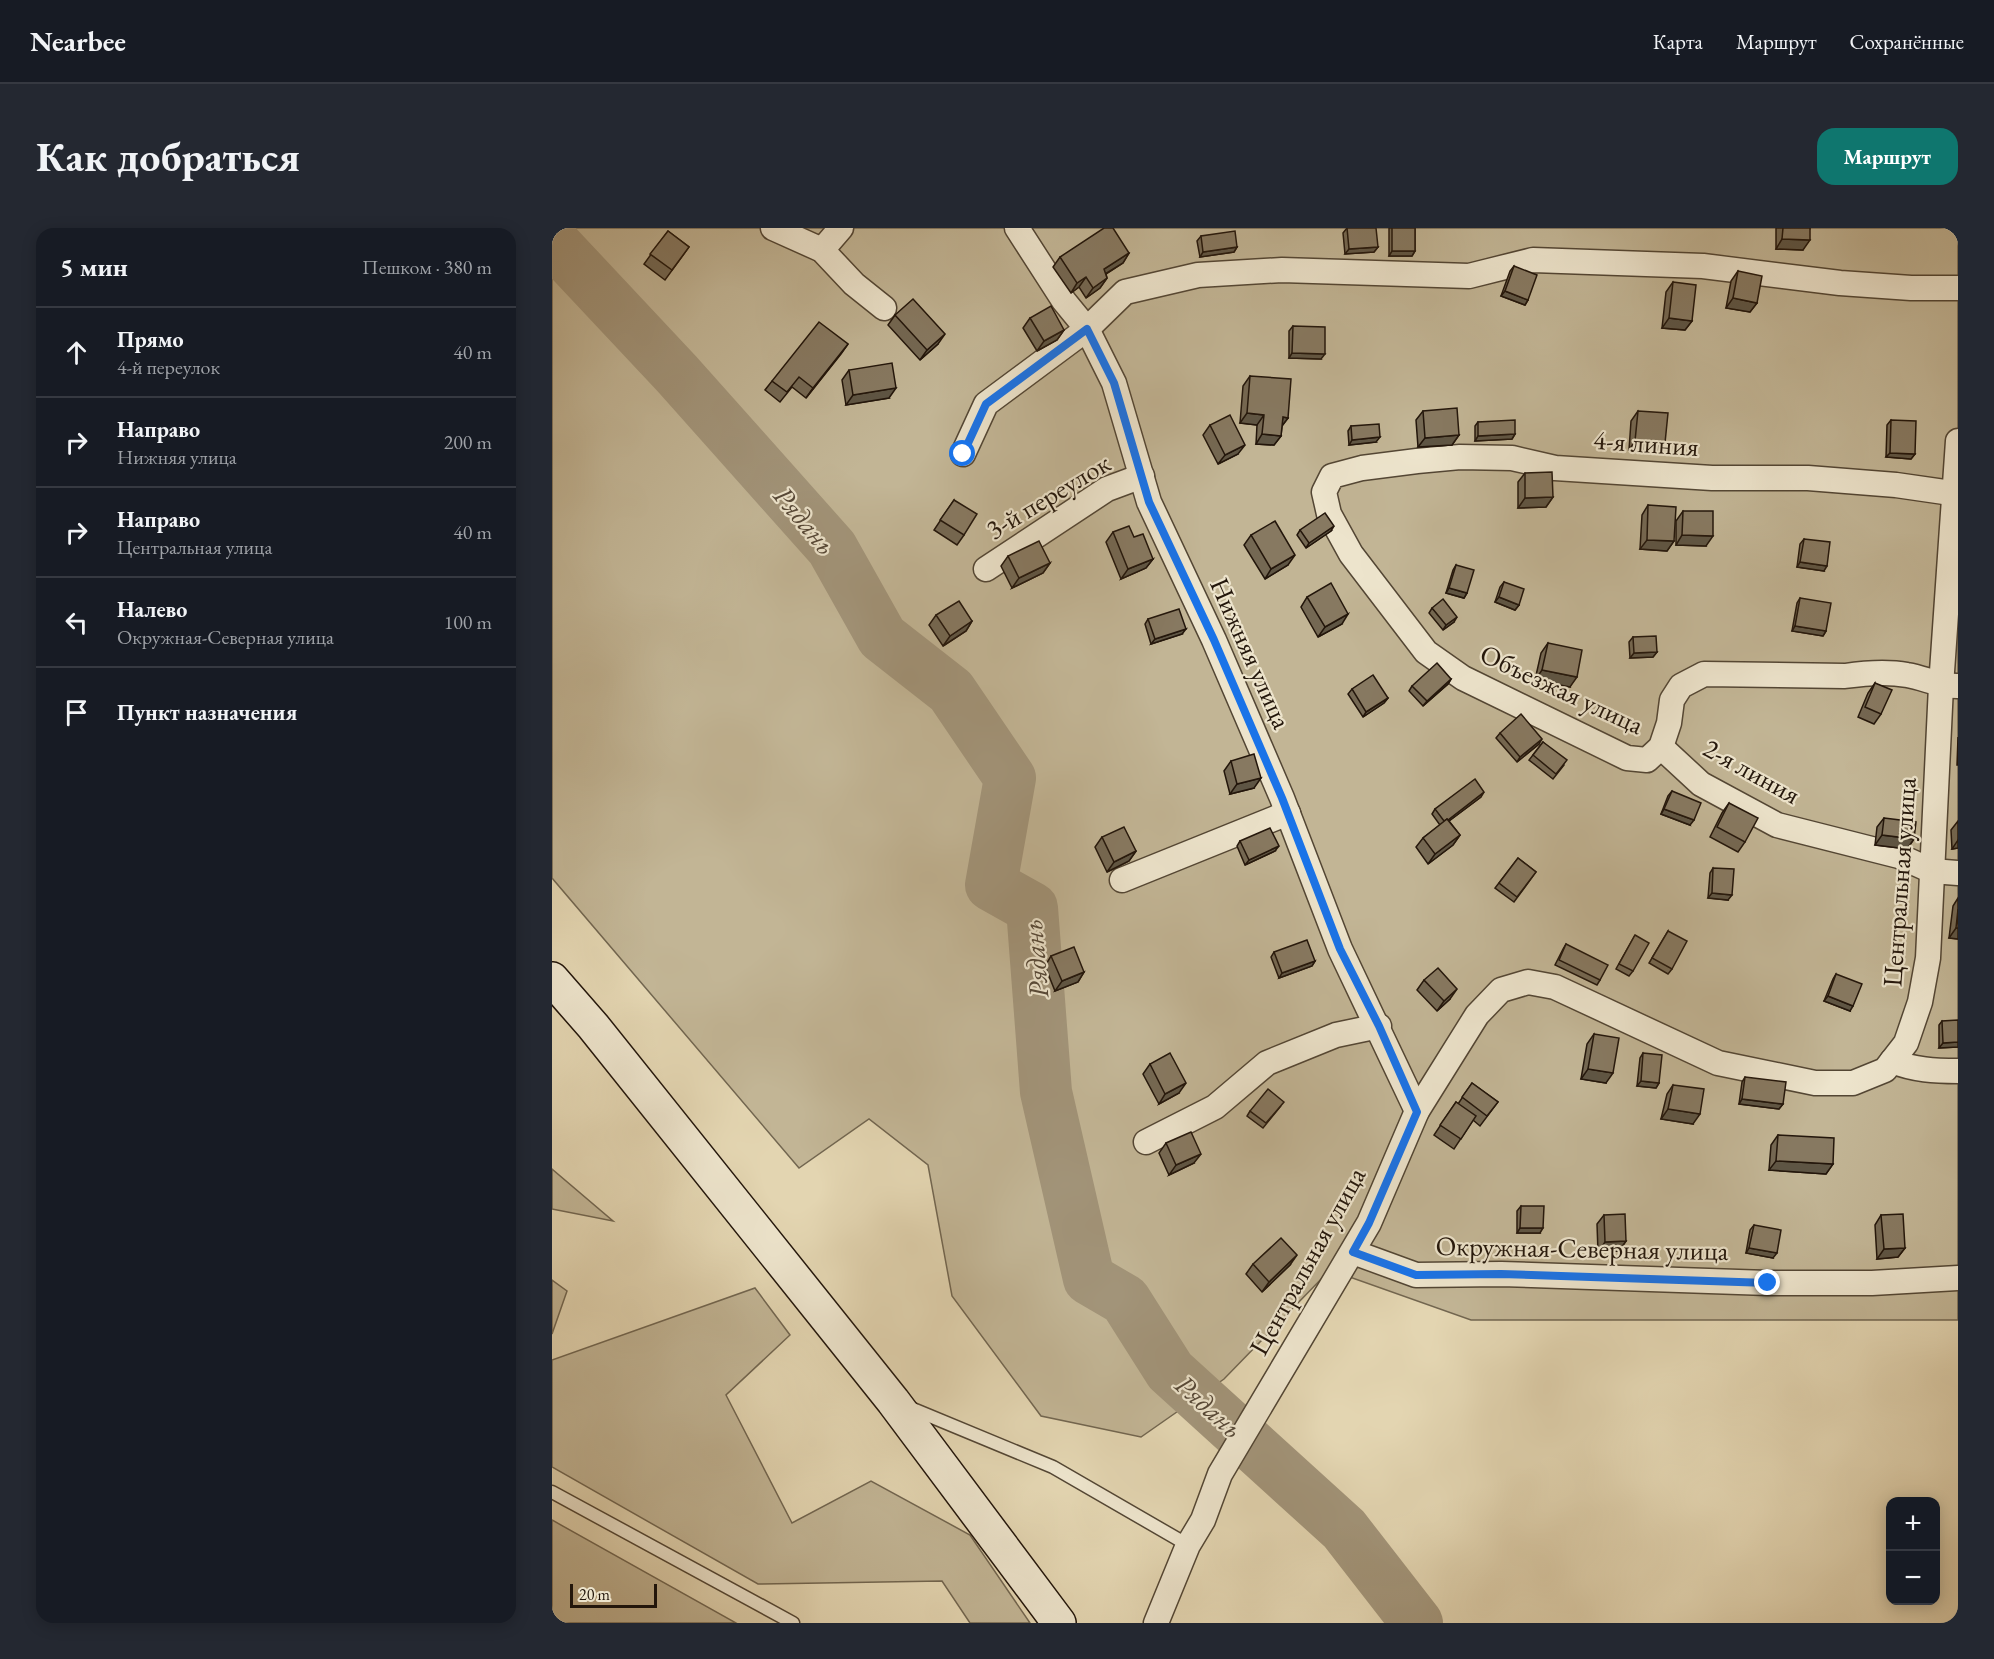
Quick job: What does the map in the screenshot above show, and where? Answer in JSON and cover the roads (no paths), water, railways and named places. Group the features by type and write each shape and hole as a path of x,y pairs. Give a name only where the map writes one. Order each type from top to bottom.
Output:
{"street":[{"path":"773,228 822,250 854,284 884,308"},
{"path":"822,250 841,228"},
{"name":"Нижняя улица","path":"1017,228 1064,301 1087,329 1114,383 1149,502 1214,640 1288,813 1340,949 1379,1026 1417,1112"},
{"path":"963,454 986,404 1087,329 1125,292 1198,275 1282,270 1468,276 1533,260 1703,266 1840,283 1958,288"},
{"name":"Центральная улица","path":"1156,1623 1188,1545 1203,1520 1220,1474 1251,1417 1369,1223 1417,1112 1477,1015 1501,990 1528,982 1556,987 1718,1063 1815,1083 1853,1083 1885,1070 1906,1043 1920,1002 1928,958 1932,871 1950,686 1958,441"},
{"name":"4-я линия","path":"1332,476 1362,468 1417,461 1460,457 1512,458 1555,468 1712,478 1808,478 1896,485 1955,494"},
{"name":"Объезжая улица","path":"1332,476 1324,492 1329,514 1351,554 1426,652 1463,678 1627,758 1647,760 1661,747 1669,723 1672,700 1681,686 1704,674 1845,676 1867,672 1907,675 1950,686"},
{"name":"3-й переулок","path":"986,569 1107,489 1142,477"},
{"name":"2-я линия","path":"1661,747 1701,784 1777,825 1899,856 1932,871 1958,873"},
{"path":"1122,880 1288,813"},
{"path":"552,979 600,1035 893,1401 1059,1623"},
{"path":"1146,1142 1215,1107 1268,1063 1336,1035 1379,1026"},
{"path":"1892,1061 1932,1071 1958,1071"},
{"name":"Окружная-Северная улица","path":"1353,1252 1416,1275 1501,1274 1768,1283 1872,1283 1958,1278"}],"lane":[{"path":"893,1401 1053,1467 1188,1545"},
{"path":"552,1492 793,1623"}],"waterway":[{"name":"Рядань","path":"552,245 557,246 677,374 832,548 882,637 951,691 1010,778 991,885 1032,908 1046,1092 1089,1279 1125,1300 1170,1371 1344,1529 1417,1623"}]}
